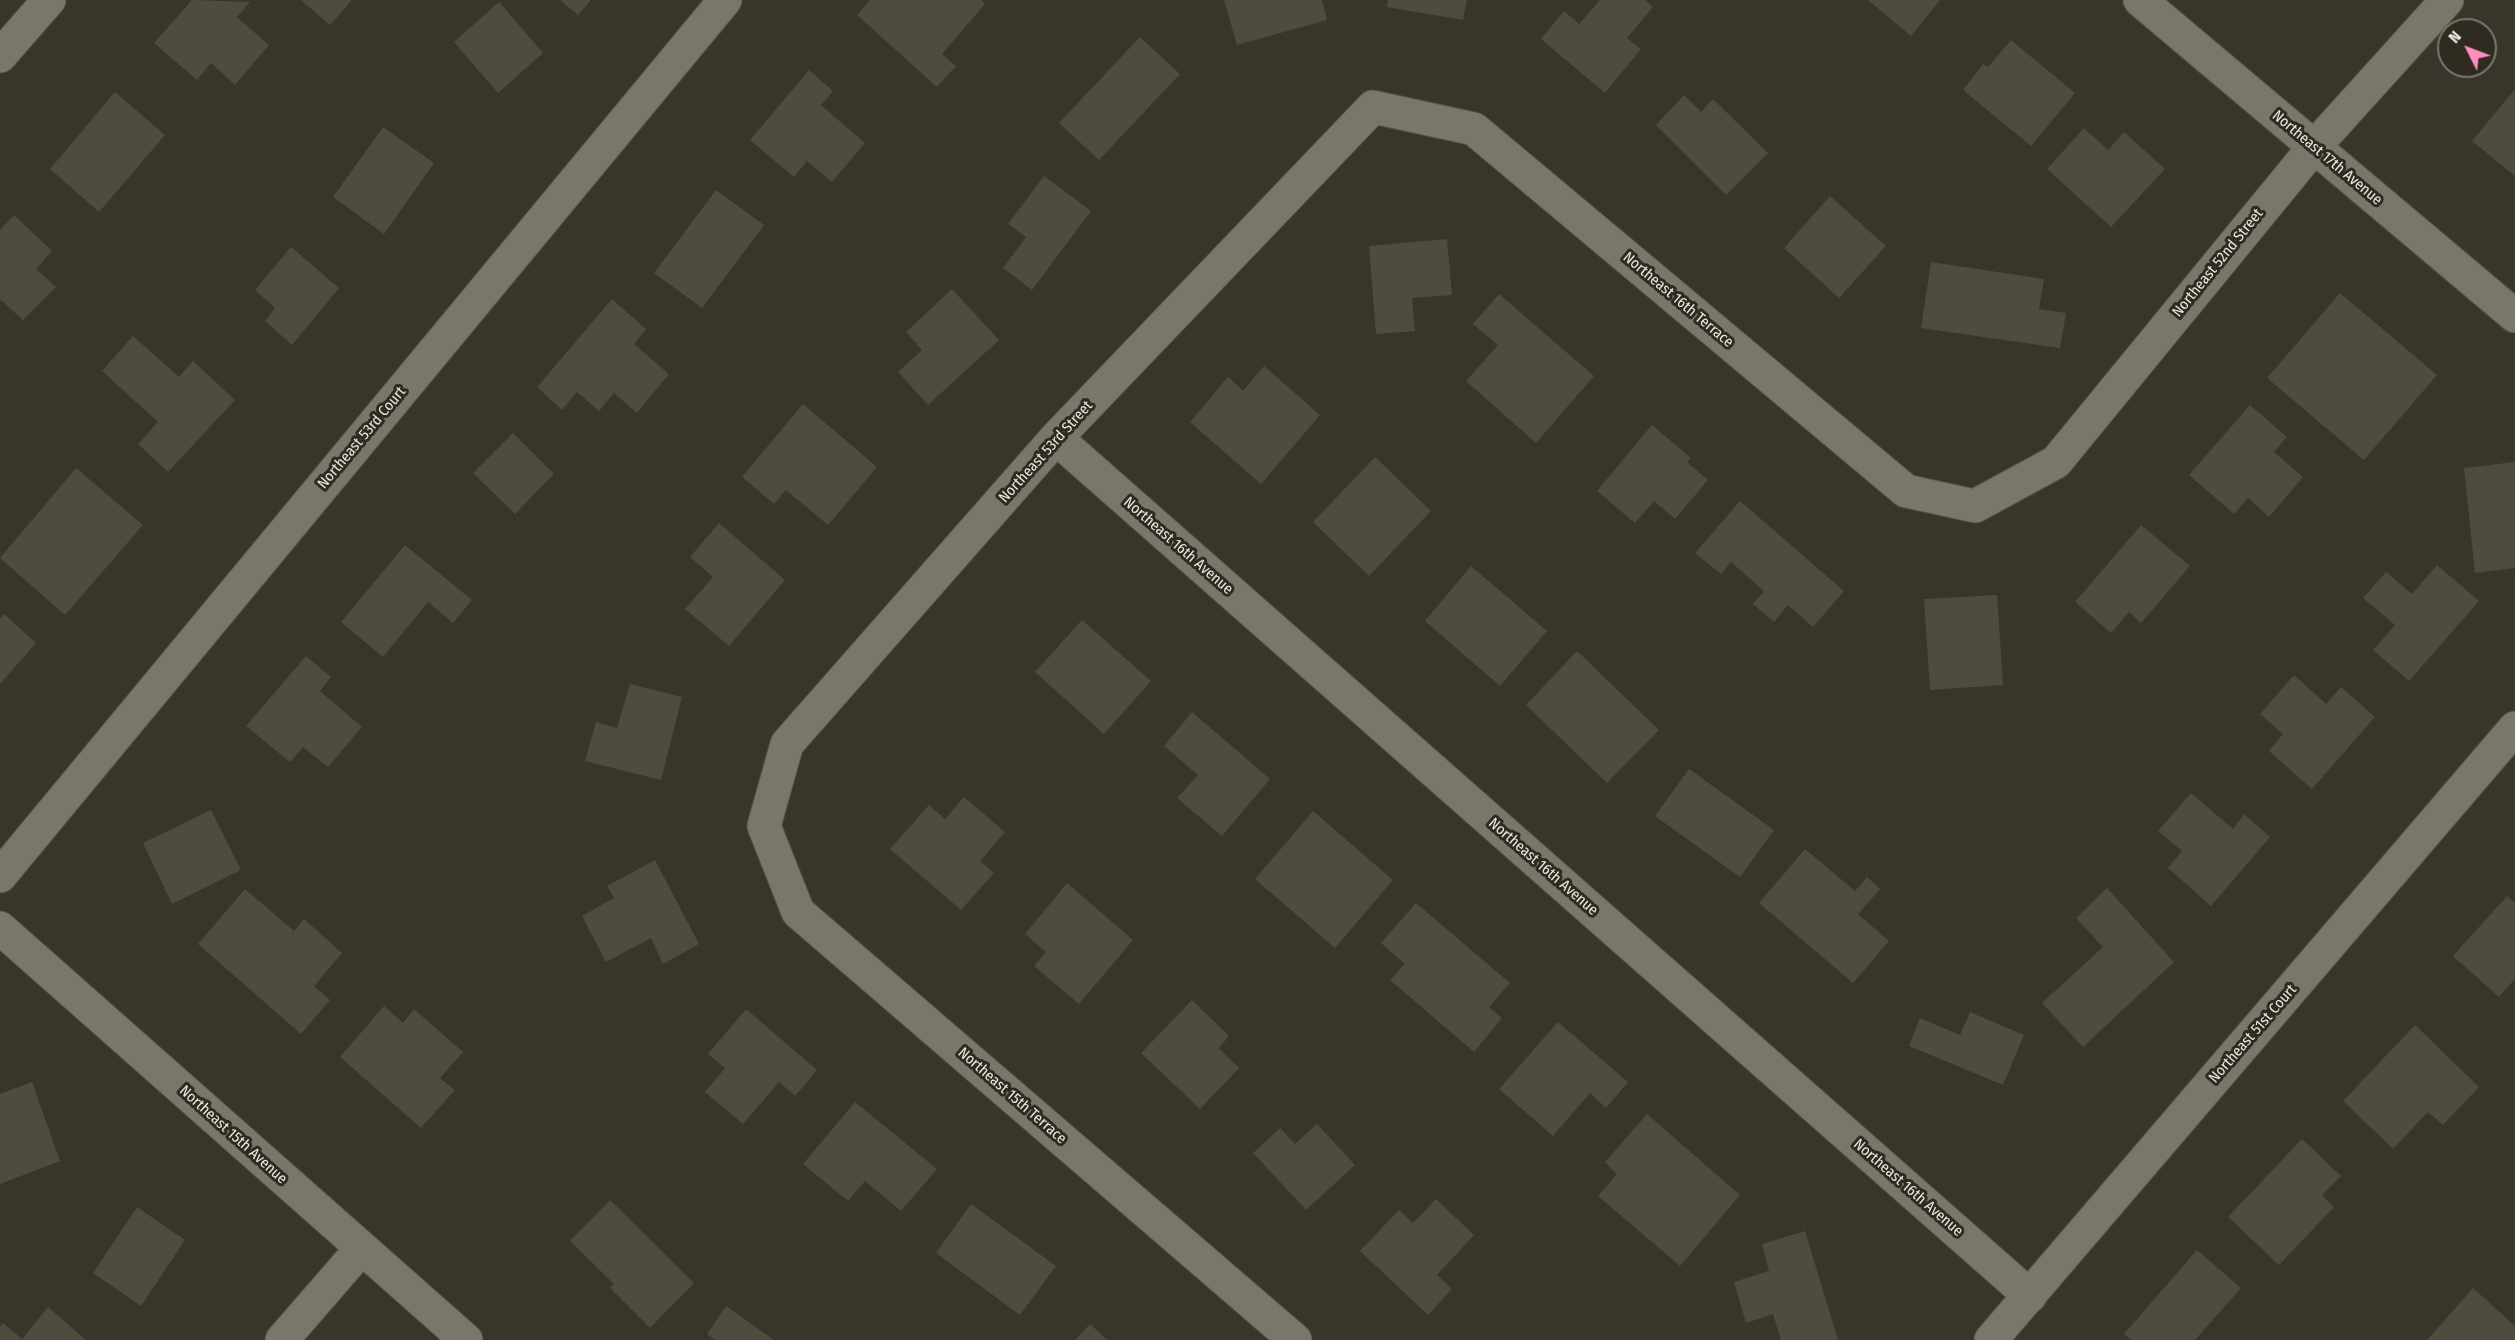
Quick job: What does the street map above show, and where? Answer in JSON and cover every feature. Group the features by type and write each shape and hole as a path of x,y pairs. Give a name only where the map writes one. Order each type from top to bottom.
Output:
{"street":[{"path":"0,56 49,0"},
{"name":"Northeast 53rd Court","path":"0,876 725,0"},
{"name":"Northeast 17th Avenue","path":"2140,0 2515,316"},
{"name":"Northeast 52nd Street","path":"1975,506 2056,462 2314,147 2447,0"},
{"name":"Northeast 53rd Street","path":"764,826 788,744 1056,438 1373,107"},
{"name":"Northeast 16th Terrace","path":"1373,107 1474,129 1906,491 1975,506"},
{"name":"Northeast 16th Avenue","path":"1056,438 2030,1296"},
{"name":"Northeast 51st Court","path":"1991,1340 2515,728"},
{"name":"Northeast 15th Terrace","path":"764,826 798,912 1295,1340"},
{"name":"Northeast 15th Avenue","path":"0,928 466,1340"},
{"path":"282,1340 361,1249"}],"building":[{"path":"192,0 250,2 237,17 269,45 235,85 211,63 197,80 154,43"},
{"path":"301,0 352,0 330,25"},
{"path":"560,0 591,0 578,15"},
{"path":"870,0 981,0 985,4 942,54 956,66 937,87 857,15"},
{"path":"1224,0 1322,0 1327,20 1237,45"},
{"path":"1388,0 1467,0 1463,20 1387,7"},
{"path":"1600,0 1645,0 1653,7 1627,38 1641,49 1605,93 1541,39 1564,11 1579,24"},
{"path":"1868,0 1940,0 1911,36"},
{"path":"499,2 543,53 498,93 454,42"},
{"path":"1140,37 1180,74 1099,160 1059,123"},
{"path":"2011,40 2075,93 2031,146 1963,90 1983,64 1988,67"},
{"path":"809,70 833,91 821,105 865,143 832,182 807,161 794,177 750,140"},
{"path":"2515,89 2515,176 2472,141"},
{"path":"115,92 165,135 99,212 50,169"},
{"path":"1684,95 1701,112 1713,99 1768,153 1726,195 1656,125"},
{"path":"383,127 434,163 384,234 333,197"},
{"path":"2084,128 2108,150 2124,132 2165,169 2111,227 2047,169"},
{"path":"1044,176 1091,211 1032,290 1003,268 1026,237 1008,224"},
{"path":"716,190 764,225 702,308 654,273"},
{"path":"1830,196 1886,246 1839,298 1784,248"},
{"path":"14,215 52,251 36,269 56,287 23,320 0,301 0,230"},
{"path":"1447,239 1452,295 1412,298 1415,331 1376,334 1369,246"},
{"path":"291,247 339,288 292,345 265,321 275,308 255,290"},
{"path":"1931,262 2044,279 2039,309 2066,313 2060,348 1921,328"},
{"path":"952,289 999,340 928,405 898,372 922,350 906,332"},
{"path":"2340,293 2437,375 2364,460 2267,378"},
{"path":"1499,294 1594,376 1536,443 1466,381 1498,345 1473,324"},
{"path":"612,299 646,329 634,344 669,374 637,413 614,393 599,411 577,392 562,410 537,387"},
{"path":"133,336 179,377 193,361 235,400 168,472 138,444 158,422 102,371"},
{"path":"1264,366 1320,415 1261,484 1190,422 1228,377 1243,391"},
{"path":"803,404 877,467 828,525 786,490 774,504 742,477"},
{"path":"2250,405 2287,437 2274,452 2303,477 2269,517 2248,498 2234,514 2189,475"},
{"path":"1652,425 1691,458 1687,462 1708,480 1675,519 1654,501 1635,523 1597,491"},
{"path":"513,433 554,474 515,514 473,473"},
{"path":"1375,457 1431,511 1369,576 1313,522"},
{"path":"2515,462 2515,568 2475,573 2464,468"},
{"path":"76,468 143,525 65,615 0,558"},
{"path":"1740,501 1844,591 1813,627 1788,605 1774,622 1753,604 1764,591 1731,562 1721,574 1695,553"},
{"path":"719,523 785,580 729,646 685,609 713,577 690,557"},
{"path":"2141,525 2190,566 2141,623 2129,612 2111,633 2075,602"},
{"path":"405,545 472,600 453,623 428,602 383,657 341,622"},
{"path":"2437,565 2479,601 2409,681 2373,650 2395,625 2363,598 2386,572 2412,594"},
{"path":"1471,566 1547,631 1500,686 1425,621"},
{"path":"1997,595 2003,685 1930,690 1924,599"},
{"path":"4,614 36,643 0,684 0,619"},
{"path":"1082,620 1151,681 1104,734 1035,672"},
{"path":"1577,651 1659,730 1607,783 1526,705"},
{"path":"306,656 331,677 320,691 362,727 328,767 303,747 290,762 246,726"},
{"path":"2294,675 2326,704 2341,687 2375,717 2312,789 2269,751 2283,734 2260,714"},
{"path":"630,684 682,697 661,780 585,761 596,722 617,728"},
{"path":"1192,712 1270,779 1222,836 1177,798 1198,775 1164,746"},
{"path":"1689,769 1774,830 1740,877 1655,816"},
{"path":"2191,793 2233,829 2244,814 2270,837 2211,906 2168,868 2182,851 2158,831"},
{"path":"964,797 1005,832 980,861 994,873 961,910 890,849 929,805 945,819"},
{"path":"211,810 241,870 172,904 143,843"},
{"path":"1313,811 1393,880 1335,948 1255,879"},
{"path":"1805,849 1855,891 1867,877 1880,889 1858,914 1889,941 1853,983 1759,903"},
{"path":"655,860 699,944 663,964 651,938 606,962 582,916 614,898 607,886"},
{"path":"1067,883 1133,940 1079,1004 1034,966 1046,952 1025,934"},
{"path":"2107,888 2174,962 2083,1047 2042,1003 2103,947 2076,918"},
{"path":"245,889 294,931 304,919 342,953 314,986 330,1000 301,1034 198,944"},
{"path":"2507,896 2515,903 2515,979 2499,997 2453,956"},
{"path":"1416,903 1510,983 1489,1007 1502,1018 1474,1052 1390,980 1405,964 1381,943"},
{"path":"1192,1000 1229,1036 1219,1048 1239,1068 1200,1109 1141,1053"},
{"path":"384,1006 403,1023 414,1009 463,1052 440,1078 455,1090 421,1128 340,1057"},
{"path":"746,1009 817,1070 795,1096 779,1082 743,1124 705,1092 725,1068 708,1054"},
{"path":"1970,1012 2024,1035 2003,1085 1909,1046 1920,1018 1960,1035"},
{"path":"1558,1022 1628,1082 1606,1108 1590,1093 1553,1136 1499,1089"},
{"path":"2415,1025 2479,1087 2443,1125 2428,1112 2393,1149 2343,1101"},
{"path":"32,1082 60,1161 0,1184 0,1094"},
{"path":"855,1102 937,1169 901,1211 865,1181 848,1201 803,1164"},
{"path":"1647,1114 1740,1195 1680,1266 1598,1196 1617,1174 1605,1162"},
{"path":"1317,1124 1355,1165 1306,1210 1253,1153 1280,1128 1295,1144"},
{"path":"2302,1139 2341,1176 2322,1195 2334,1207 2279,1265 2228,1217"},
{"path":"1436,1199 1474,1235 1437,1275 1452,1289 1428,1315 1360,1251 1399,1210 1413,1223"},
{"path":"610,1200 694,1283 650,1328 610,1288 614,1284 570,1241"},
{"path":"971,1204 1056,1266 1020,1315 936,1253"},
{"path":"137,1207 185,1240 141,1306 93,1273"},
{"path":"1805,1231 1838,1340 1781,1340 1773,1314 1746,1323 1734,1282 1769,1271 1762,1244"},
{"path":"2197,1250 2241,1288 2195,1340 2131,1340 2124,1334"},
{"path":"2473,1288 2515,1326 2515,1340 2427,1340"},
{"path":"726,1306 774,1340 715,1340 707,1334"},
{"path":"48,1307 86,1340 0,1340 0,1326 3,1323 22,1339"},
{"path":"1090,1324 1107,1340 1075,1340"}]}
